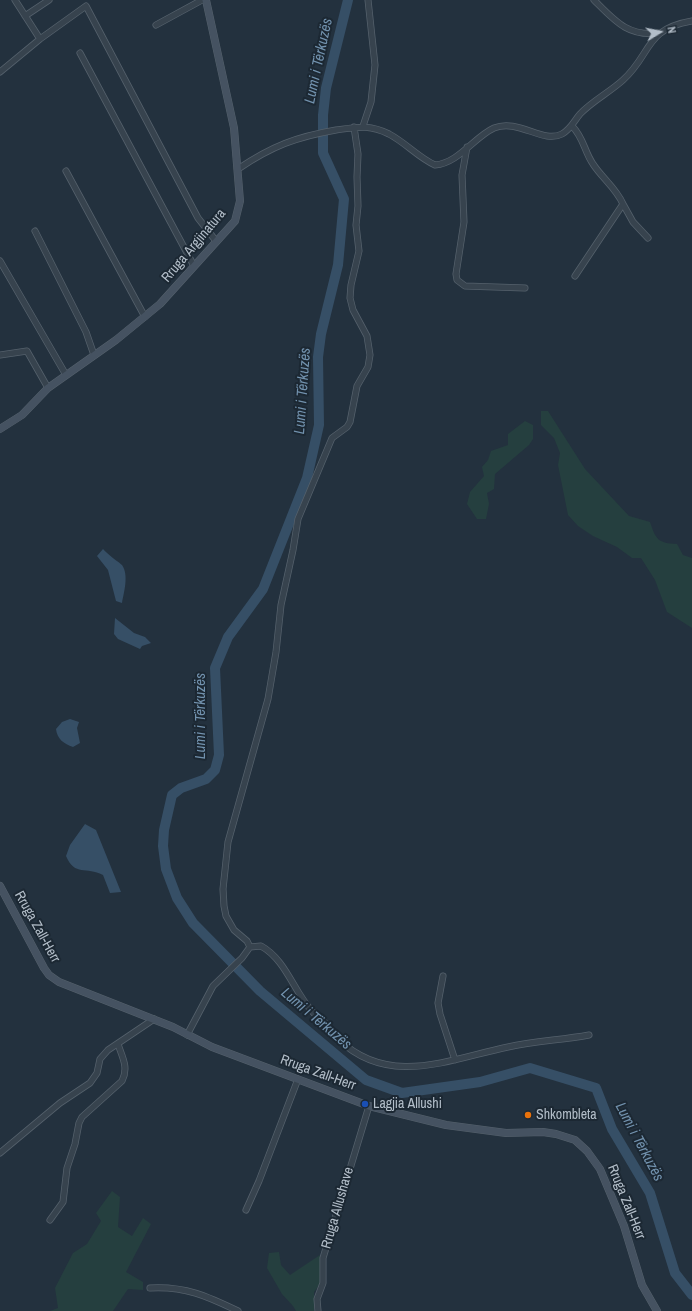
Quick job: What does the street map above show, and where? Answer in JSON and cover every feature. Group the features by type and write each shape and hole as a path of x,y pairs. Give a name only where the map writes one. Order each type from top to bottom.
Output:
{"main road":[{"name":"Rruga Argjinatura","path":"0,429 26,412 48,388 146,317 176,288 216,240 231,226 237,216 240,201 233,115 206,0"},
{"name":"Rruga Zall-Herr","path":"0,886 49,975 59,982 188,1034 212,1047 369,1106 446,1125 506,1133 556,1134 578,1142 594,1159 613,1198 630,1244 642,1285 657,1311"}],"street":[{"path":"15,0 40,39"},
{"path":"25,16 49,0"},
{"path":"156,25 202,0"},
{"path":"363,126 371,102 375,65 368,0"},
{"path":"594,0 616,21 637,33 647,45"},
{"path":"0,72 40,39 86,6 198,218 216,240"},
{"path":"637,33 659,33 692,21"},
{"path":"238,170 252,160 290,140 314,134 363,126 389,134 435,164 446,163 487,132 504,126 514,125 541,134 556,136 566,132 580,114 625,78 633,69 647,45 659,33"},
{"path":"80,53 194,266"},
{"path":"572,126 583,140 593,165 615,190 633,222 648,238"},
{"path":"250,947 234,930 226,916 223,890 228,842 268,699 276,652 281,605 298,519 329,444 334,435 343,430 350,422 357,386 369,361 370,348 368,336 353,310 350,298 351,285 359,251 356,225 358,206 358,154 354,127"},
{"path":"467,147 462,175 464,222 456,274 457,280 465,286 525,288"},
{"path":"66,171 146,317"},
{"path":"576,276 623,204"},
{"path":"35,231 88,336 94,355"},
{"path":"0,261 2,268 66,375"},
{"path":"0,355 27,351 48,388"},
{"path":"188,1034 213,986 242,958 250,947 261,946 275,956 311,1011 323,1021 338,1038 364,1057 374,1061 407,1068 438,1064 523,1044 589,1035"},
{"path":"443,976 438,1003 440,1014 455,1060"},
{"path":"0,1153 60,1103 90,1083 97,1073 103,1054 154,1020"},
{"path":"50,1220 63,1202 67,1168 76,1144 82,1116 122,1081 125,1076 125,1064 118,1044"},
{"path":"246,1210 259,1181 298,1079"},
{"name":"Rruga Allushave","path":"318,1311 318,1295 323,1287 323,1258 369,1106"},
{"path":"150,1288 179,1288 192,1291 238,1311"}],"green space":[{"path":"541,411 548,411 585,469 629,516 650,522 656,537 666,543 677,544 683,555 692,558 692,628 667,612 655,580 641,558 632,558 617,547 593,536 578,526 568,515 558,465 560,453 554,438 541,425"},
{"path":"525,421 533,425 533,439 529,445 495,474 494,489 487,493 489,504 486,519 477,519 467,504 470,492 484,476 482,467 488,460 491,451 508,445 508,434"},
{"path":"112,1191 120,1197 118,1227 132,1236 143,1218 151,1224 126,1272 143,1282 143,1290 128,1289 113,1311 50,1311 58,1308 55,1288 73,1253 87,1244 101,1221 96,1213"},
{"path":"279,1252 281,1265 290,1275 320,1255 320,1284 314,1292 314,1311 296,1311 282,1294 267,1268 269,1253"}],"water":[{"path":"103,549 122,565 124,569 126,579 122,603 116,601 108,570 97,556"},
{"path":"115,618 134,633 145,637 151,643 142,646 140,649 118,639 114,634"},
{"path":"70,719 79,722 77,728 80,743 73,747 62,741 58,736 56,729 62,722"},
{"path":"85,824 96,830 121,892 110,893 103,875 97,872 77,869 69,862 66,856 70,845"}],"waterway":[{"name":"Lumi i Tërkuzës","path":"348,0 326,88 323,115 323,153 344,199 338,265 321,334 318,357 319,425 307,478 263,589 228,637 215,668 219,755 215,770 206,779 181,788 172,795 164,830 163,846 166,869 177,898 193,923 260,991 366,1080 402,1093 480,1082 530,1068 596,1088 612,1129 650,1193 675,1273 692,1295"}],"place":[{"name":"Lagjia Allushi","path":"365,1104"},
{"name":"Shkombleta","path":"528,1115"}]}
